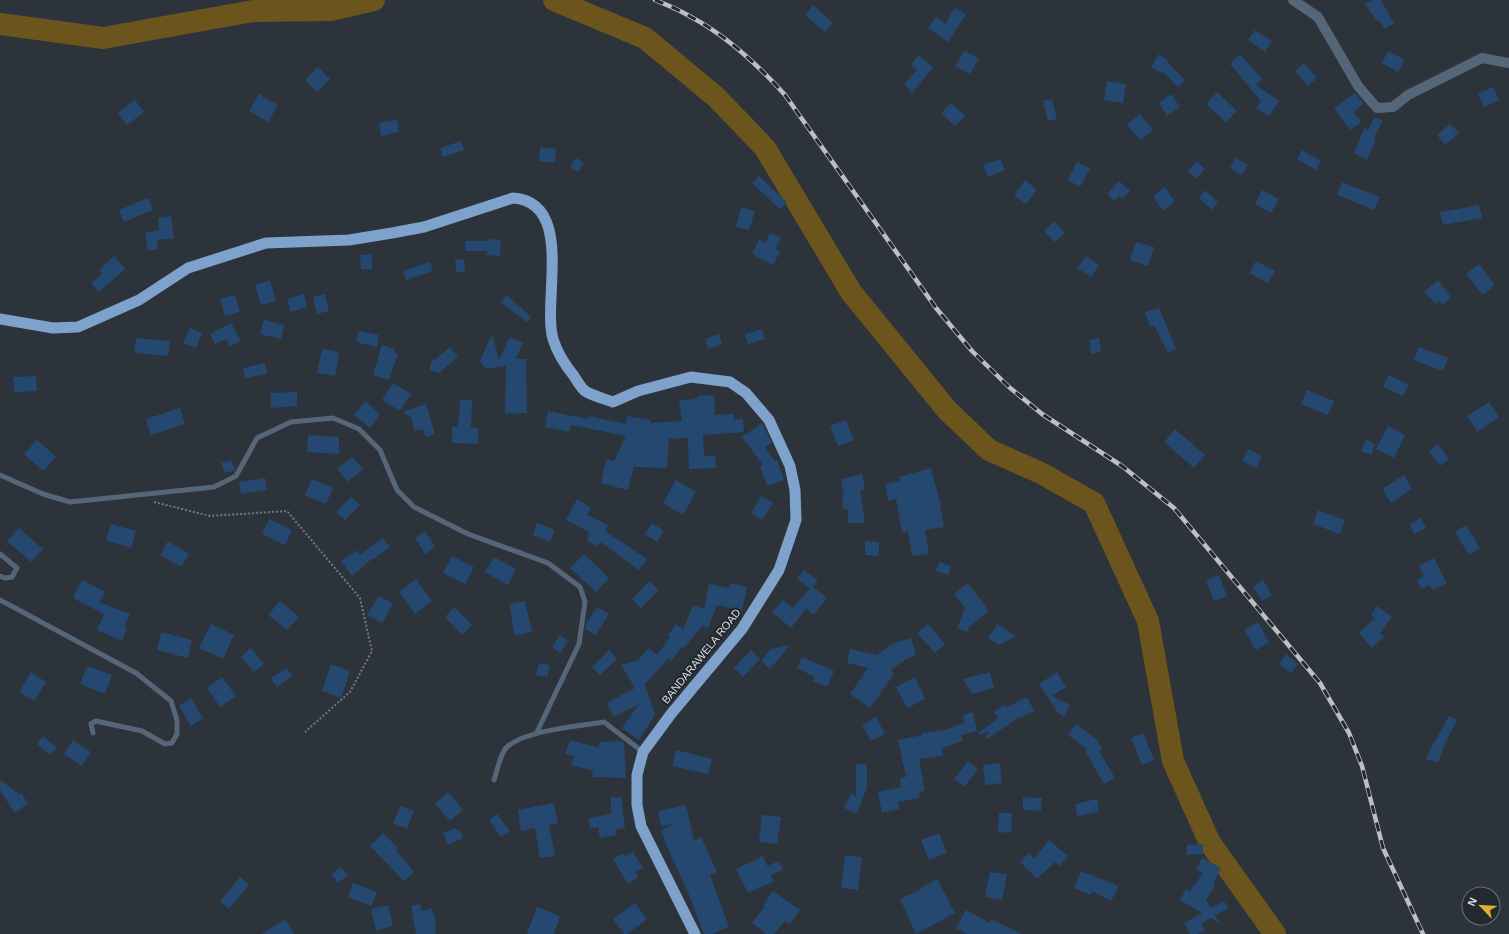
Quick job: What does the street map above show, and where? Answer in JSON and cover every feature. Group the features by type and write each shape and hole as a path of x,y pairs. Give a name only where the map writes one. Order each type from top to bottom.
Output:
{"highway":[{"name":"BANDARAWELA ROAD","path":"0,318 53,328 78,327 139,300 188,268 266,243 349,240 392,233 424,227 513,198 520,198 537,207 549,227 552,246 550,299 553,338 565,365 584,390 613,402 638,391 691,377 730,382 746,393 769,420 790,466 795,490 796,520 779,570 742,629 671,714 643,752 637,775 638,805 641,826 695,934"}],"street":[{"path":"1293,0 1318,17 1358,86 1378,108 1394,107 1408,95 1482,58 1509,63"}],"lane":[{"path":"0,475 43,494 70,502 214,487 236,476 257,438 292,422 333,418 359,429 380,450 397,490 414,507 468,534 548,563 580,587 585,602 579,644 536,734"},
{"path":"0,554 17,568 12,577 5,578 0,576"},
{"path":"0,600 136,673 171,701 177,720 177,734 172,744 165,744 142,731 96,721 91,724 93,733"},
{"path":"494,780 505,749 518,739 536,734 604,722 643,752"}],"path":[{"path":"153,502 210,516 287,511 360,598 372,651 350,692 305,732"}],"building":[{"path":"1372,0 1381,0 1394,23 1385,29 1379,20 1377,21 1365,4"},
{"path":"813,5 833,23 825,32 805,15"},
{"path":"954,8 966,14 948,42 928,28 936,17 946,24"},
{"path":"1255,30 1272,41 1265,52 1248,40"},
{"path":"964,51 979,58 970,74 955,66"},
{"path":"1388,51 1405,60 1398,72 1382,63"},
{"path":"1159,54 1169,61 1168,63 1185,80 1178,87 1162,71 1161,73 1151,67"},
{"path":"1240,54 1262,79 1256,85 1279,101 1269,116 1256,108 1261,101 1230,64"},
{"path":"918,55 933,67 912,93 904,84 917,70 911,65"},
{"path":"1304,63 1317,78 1308,86 1295,71"},
{"path":"318,67 330,79 317,92 305,80"},
{"path":"1107,81 1126,84 1123,103 1104,100"},
{"path":"1493,87 1499,100 1484,107 1478,94"},
{"path":"1217,92 1237,111 1226,122 1206,104"},
{"path":"1355,93 1364,103 1354,112 1361,122 1350,130 1334,108"},
{"path":"259,94 278,105 268,122 249,111"},
{"path":"1171,94 1180,107 1167,116 1159,103"},
{"path":"1052,99 1057,119 1048,121 1043,101"},
{"path":"135,100 144,112 127,125 118,113"},
{"path":"951,103 965,116 955,126 941,113"},
{"path":"1140,114 1153,130 1141,140 1127,125"},
{"path":"1375,117 1383,121 1373,139 1376,140 1367,160 1354,153 1365,127 1367,131"},
{"path":"397,120 399,132 381,136 379,123"},
{"path":"1450,124 1459,133 1445,145 1437,135"},
{"path":"461,141 464,150 443,157 440,148"},
{"path":"540,147 556,149 555,163 539,161"},
{"path":"1302,150 1321,161 1316,170 1297,159"},
{"path":"576,158 584,163 578,172 570,167"},
{"path":"1236,158 1248,165 1242,175 1230,168"},
{"path":"1000,159 1005,170 988,177 983,165"},
{"path":"1197,161 1205,169 1196,179 1188,171"},
{"path":"1077,162 1090,169 1080,187 1068,180"},
{"path":"759,176 787,202 780,209 752,183"},
{"path":"1025,180 1037,190 1026,204 1014,195"},
{"path":"1119,181 1130,191 1122,199 1119,196 1114,201 1107,194"},
{"path":"1342,182 1380,197 1374,210 1337,195"},
{"path":"1165,187 1175,202 1163,211 1153,196"},
{"path":"1205,190 1218,202 1212,210 1199,198"},
{"path":"1262,190 1279,199 1271,213 1255,204"},
{"path":"148,198 153,210 124,222 119,210"},
{"path":"1479,205 1482,218 1443,225 1440,212"},
{"path":"741,207 755,211 749,230 736,227"},
{"path":"171,216 174,238 157,240 158,249 148,251 145,233 159,230 158,218"},
{"path":"1054,221 1065,233 1055,242 1044,231"},
{"path":"770,233 781,238 775,249 780,251 773,265 752,254 759,240 765,243"},
{"path":"488,239 501,240 500,256 486,255 487,251 465,251 465,241 487,241"},
{"path":"1136,242 1154,247 1148,266 1130,260"},
{"path":"372,254 372,269 361,269 360,255"},
{"path":"114,256 125,269 99,292 91,283 102,274 99,270"},
{"path":"1086,256 1099,265 1091,277 1077,268"},
{"path":"455,259 464,260 465,272 456,272"},
{"path":"1256,261 1275,271 1268,283 1249,273"},
{"path":"430,262 433,271 406,280 403,271"},
{"path":"1479,264 1495,285 1483,295 1466,274"},
{"path":"270,280 276,301 261,305 255,285"},
{"path":"1438,280 1451,297 1443,305 1439,301 1436,304 1424,292"},
{"path":"304,294 307,307 291,312 287,299"},
{"path":"325,294 329,311 317,314 313,297"},
{"path":"235,295 240,312 225,316 220,299"},
{"path":"507,295 531,317 527,322 500,302"},
{"path":"1159,308 1176,349 1168,353 1154,325 1150,326 1145,312"},
{"path":"264,320 284,325 281,339 260,334"},
{"path":"231,323 241,341 230,346 226,339 215,344 210,334"},
{"path":"190,328 202,333 196,348 183,343"},
{"path":"762,329 765,339 748,344 745,334"},
{"path":"358,331 379,335 377,347 356,342"},
{"path":"492,334 499,360 510,337 523,343 516,359 526,359 527,413 505,414 506,366 486,369 480,361"},
{"path":"719,334 722,344 708,349 705,339"},
{"path":"136,338 170,341 168,356 134,353"},
{"path":"1099,338 1101,352 1091,354 1089,340"},
{"path":"382,345 395,349 394,352 398,354 389,380 373,375"},
{"path":"450,347 458,357 439,373 429,370 432,360 435,360"},
{"path":"1419,347 1448,358 1443,371 1414,360"},
{"path":"322,349 339,352 335,376 317,373"},
{"path":"265,363 267,374 245,378 243,368"},
{"path":"1389,375 1409,385 1403,396 1383,387"},
{"path":"36,376 37,391 14,392 13,377"},
{"path":"393,383 411,394 400,411 382,400"},
{"path":"1307,390 1334,401 1328,415 1301,404"},
{"path":"297,392 297,406 271,408 270,393"},
{"path":"714,395 715,415 734,414 734,420 743,419 744,432 703,435 704,456 715,455 716,468 689,469 688,438 669,439 667,468 634,467 628,490 601,483 606,459 614,461 626,436 571,425 569,432 545,427 548,411 588,419 589,416 626,424 627,416 650,420 650,423 682,421 679,401 698,398 698,396"},
{"path":"460,400 472,400 471,428 478,428 478,444 452,443 452,427 458,427"},
{"path":"365,401 380,414 370,428 354,415"},
{"path":"1489,402 1499,417 1477,432 1467,416"},
{"path":"426,404 435,434 426,437 423,429 415,431 411,417 402,412"},
{"path":"180,408 185,424 151,435 146,419"},
{"path":"846,420 854,440 838,446 830,426"},
{"path":"762,423 772,443 765,447 775,461 777,460 784,480 767,486 760,466 763,465 742,437"},
{"path":"1388,426 1405,435 1394,458 1376,449"},
{"path":"1175,429 1205,455 1194,468 1164,442"},
{"path":"308,435 339,437 339,454 307,452"},
{"path":"37,440 56,457 43,471 24,454"},
{"path":"1366,440 1375,444 1371,455 1361,451"},
{"path":"1438,444 1449,459 1440,466 1429,451"},
{"path":"1248,449 1262,456 1256,468 1242,461"},
{"path":"352,457 363,469 348,482 337,469"},
{"path":"231,460 235,470 225,473 221,463"},
{"path":"931,468 940,503 944,527 925,530 929,554 912,556 908,531 902,532 896,499 888,501 885,484 900,481 899,477"},
{"path":"862,474 865,490 860,491 865,523 848,523 848,509 843,509 842,498 844,498 841,479"},
{"path":"1404,475 1412,489 1391,503 1384,492 1384,488"},
{"path":"265,478 267,490 241,494 239,482"},
{"path":"312,479 333,488 326,504 305,495"},
{"path":"676,480 696,492 683,515 663,503"},
{"path":"761,496 773,503 762,520 751,513"},
{"path":"351,497 360,505 345,520 336,512"},
{"path":"577,499 591,507 587,515 608,525 605,531 647,559 639,570 600,542 598,546 587,541 589,532 566,520"},
{"path":"1318,510 1345,520 1340,534 1313,524"},
{"path":"1421,518 1426,528 1414,534 1410,524"},
{"path":"269,519 292,530 285,545 262,534"},
{"path":"537,523 555,530 550,542 533,535"},
{"path":"652,523 664,531 657,542 645,534"},
{"path":"111,524 136,531 131,548 106,540"},
{"path":"1466,525 1480,548 1469,555 1455,532"},
{"path":"19,528 43,549 31,562 7,541"},
{"path":"425,531 435,547 425,554 415,538"},
{"path":"383,538 390,547 374,559 373,558 352,576 341,561 358,550 360,555"},
{"path":"168,541 189,554 181,567 160,555"},
{"path":"865,541 879,542 879,556 865,555"},
{"path":"584,554 609,578 596,592 570,568"},
{"path":"452,556 474,567 465,584 443,573"},
{"path":"494,557 516,569 508,585 485,572"},
{"path":"1434,558 1447,583 1432,590 1429,585 1422,589 1417,580 1424,576 1419,566"},
{"path":"939,562 951,566 948,575 936,571"},
{"path":"804,570 818,581 813,587 827,598 814,615 806,609 791,628 772,612 783,600 793,608 810,588 797,579"},
{"path":"1219,575 1227,596 1214,601 1206,580"},
{"path":"416,579 432,601 415,614 399,592"},
{"path":"82,580 105,592 99,602 130,614 124,627 127,628 122,641 97,630 104,614 73,598"},
{"path":"1263,580 1272,595 1262,601 1253,587"},
{"path":"649,581 659,590 641,608 632,599"},
{"path":"730,583 747,587 742,610 717,605 708,628 702,626 684,648 682,647 671,661 668,659 645,684 655,715 639,740 622,728 639,704 614,717 607,703 635,688 621,665 638,660 649,648 657,655 670,637 668,635 676,624 683,630 693,605 704,609 709,584 729,588"},
{"path":"968,583 989,611 969,627 967,632 957,628 965,608 954,594"},
{"path":"379,596 393,604 382,623 367,615"},
{"path":"280,601 299,617 287,630 268,615"},
{"path":"525,601 532,632 515,636 509,604"},
{"path":"1377,606 1392,617 1380,633 1384,637 1372,648 1359,633 1375,618 1371,615"},
{"path":"454,607 472,625 462,635 445,617"},
{"path":"597,607 609,614 596,635 585,629 586,624"},
{"path":"1258,622 1269,642 1256,650 1244,630"},
{"path":"211,624 234,635 223,659 199,648"},
{"path":"928,624 945,644 935,653 917,633"},
{"path":"997,624 1016,636 999,645 988,638"},
{"path":"161,632 192,640 188,658 157,650"},
{"path":"560,635 568,641 560,653 552,647"},
{"path":"911,638 916,655 906,659 891,670 894,674 870,708 850,694 868,668 847,663 850,649 877,655 892,644"},
{"path":"790,645 770,669 761,661 771,649"},
{"path":"251,648 264,664 254,672 241,657"},
{"path":"609,650 617,659 600,675 592,667"},
{"path":"751,650 760,659 743,677 734,668"},
{"path":"1286,654 1298,664 1291,673 1279,664"},
{"path":"802,657 834,671 827,687 813,681 815,677 797,668"},
{"path":"539,663 550,665 547,677 536,675"},
{"path":"331,664 350,671 341,698 322,691"},
{"path":"87,666 112,675 105,694 80,684"},
{"path":"287,668 292,676 277,687 271,678"},
{"path":"31,672 46,682 34,701 19,692"},
{"path":"990,672 994,688 972,694 963,679"},
{"path":"1057,672 1066,687 1052,696 1070,705 1064,716 1058,713 1039,684"},
{"path":"222,677 236,696 220,707 207,688"},
{"path":"915,677 925,699 907,708 896,687"},
{"path":"1027,697 1034,711 1020,718 1019,717 987,739 985,737 990,731 979,735 978,733 998,718 994,712 1003,706 1007,707"},
{"path":"191,698 203,718 191,726 179,706"},
{"path":"973,712 977,731 961,735 963,741 942,748 943,756 919,759 925,791 919,792 920,798 898,802 899,809 882,813 878,792 901,787 900,778 906,777 898,740 922,735 922,733 945,730 964,723 963,715"},
{"path":"1449,716 1457,720 1445,743 1438,763 1426,759 1433,743"},
{"path":"876,717 885,734 871,741 862,725"},
{"path":"1076,724 1096,739 1103,749 1099,751 1115,778 1104,784 1085,751 1087,749 1068,735"},
{"path":"1143,733 1154,760 1142,765 1131,738"},
{"path":"43,736 57,748 50,755 37,744"},
{"path":"73,740 91,752 82,766 64,754"},
{"path":"570,740 599,748 599,742 623,741 626,778 592,777 593,771 571,765 574,756 565,754"},
{"path":"676,750 712,759 708,774 672,766"},
{"path":"968,761 978,769 964,787 954,779"},
{"path":"1000,763 1002,783 985,785 983,765"},
{"path":"856,764 867,764 867,788 856,815 855,813 844,808 851,794 856,796"},
{"path":"0,780 19,794 21,793 28,803 15,813 0,791"},
{"path":"448,792 463,810 450,821 435,804"},
{"path":"611,797 621,797 625,828 615,830 616,835 600,838 598,827 590,828 588,818 611,814"},
{"path":"1023,797 1042,798 1041,811 1023,810"},
{"path":"1097,799 1099,812 1077,816 1075,804"},
{"path":"554,803 558,824 549,825 555,856 540,858 535,828 521,831 518,810"},
{"path":"686,805 694,841 701,837 717,872 710,875 729,927 712,934 704,934 687,890 665,842 662,830 672,824 661,826 658,811"},
{"path":"401,806 414,811 407,829 393,823"},
{"path":"999,813 1012,813 1011,833 998,832"},
{"path":"497,814 510,831 501,837 489,820"},
{"path":"762,815 781,817 777,844 759,842"},
{"path":"454,828 460,831 463,838 448,845 443,833"},
{"path":"383,833 398,848 396,850 414,872 404,881 370,846"},
{"path":"939,833 947,853 929,860 921,840"},
{"path":"1049,840 1068,856 1060,866 1055,862 1037,879 1020,862 1029,853 1034,858"},
{"path":"1203,844 1203,854 1187,855 1187,845"},
{"path":"633,852 643,868 635,872 638,878 628,884 613,859 621,854 626,856"},
{"path":"845,855 862,857 858,890 841,888"},
{"path":"763,856 767,866 779,861 783,870 771,875 774,881 748,893 736,869"},
{"path":"1202,858 1221,868 1213,884 1215,886 1206,900 1211,908 1224,901 1228,908 1215,916 1221,924 1211,918 1201,924 1205,930 1198,934 1190,934 1184,923 1202,913 1180,900 1186,889 1190,891 1203,873 1196,869"},
{"path":"341,867 348,875 338,883 331,874"},
{"path":"1081,871 1119,886 1111,901 1092,891 1091,895 1074,888"},
{"path":"990,872 1007,874 1002,900 985,897"},
{"path":"240,877 249,885 229,909 220,901"},
{"path":"937,879 955,913 916,934 900,899 920,890 919,889"},
{"path":"353,883 377,892 371,906 348,897"},
{"path":"773,891 800,910 790,924 785,921 774,934 766,934 752,923 765,906 763,905"},
{"path":"635,903 647,919 627,934 624,934 613,919"},
{"path":"420,904 422,911 432,908 436,921 435,934 416,934 411,906"},
{"path":"388,905 393,926 376,931 371,909"},
{"path":"537,907 560,916 554,934 527,934"},
{"path":"966,910 990,923 991,919 1022,934 968,934 956,928"},
{"path":"285,919 294,934 262,934"}],"waterway":[{"path":"0,24 103,38 253,11 331,10 374,0"},
{"path":"554,0 645,38 716,97 765,148 851,292 947,410 989,450 1041,473 1094,503 1148,621 1173,761 1210,843 1275,934"}],"railway":[{"path":"655,0 682,12 717,33 753,62 775,84 785,95 936,308 972,351 1009,387 1042,414 1122,466 1174,508 1320,683 1349,733 1362,766 1383,848 1423,934"}]}
